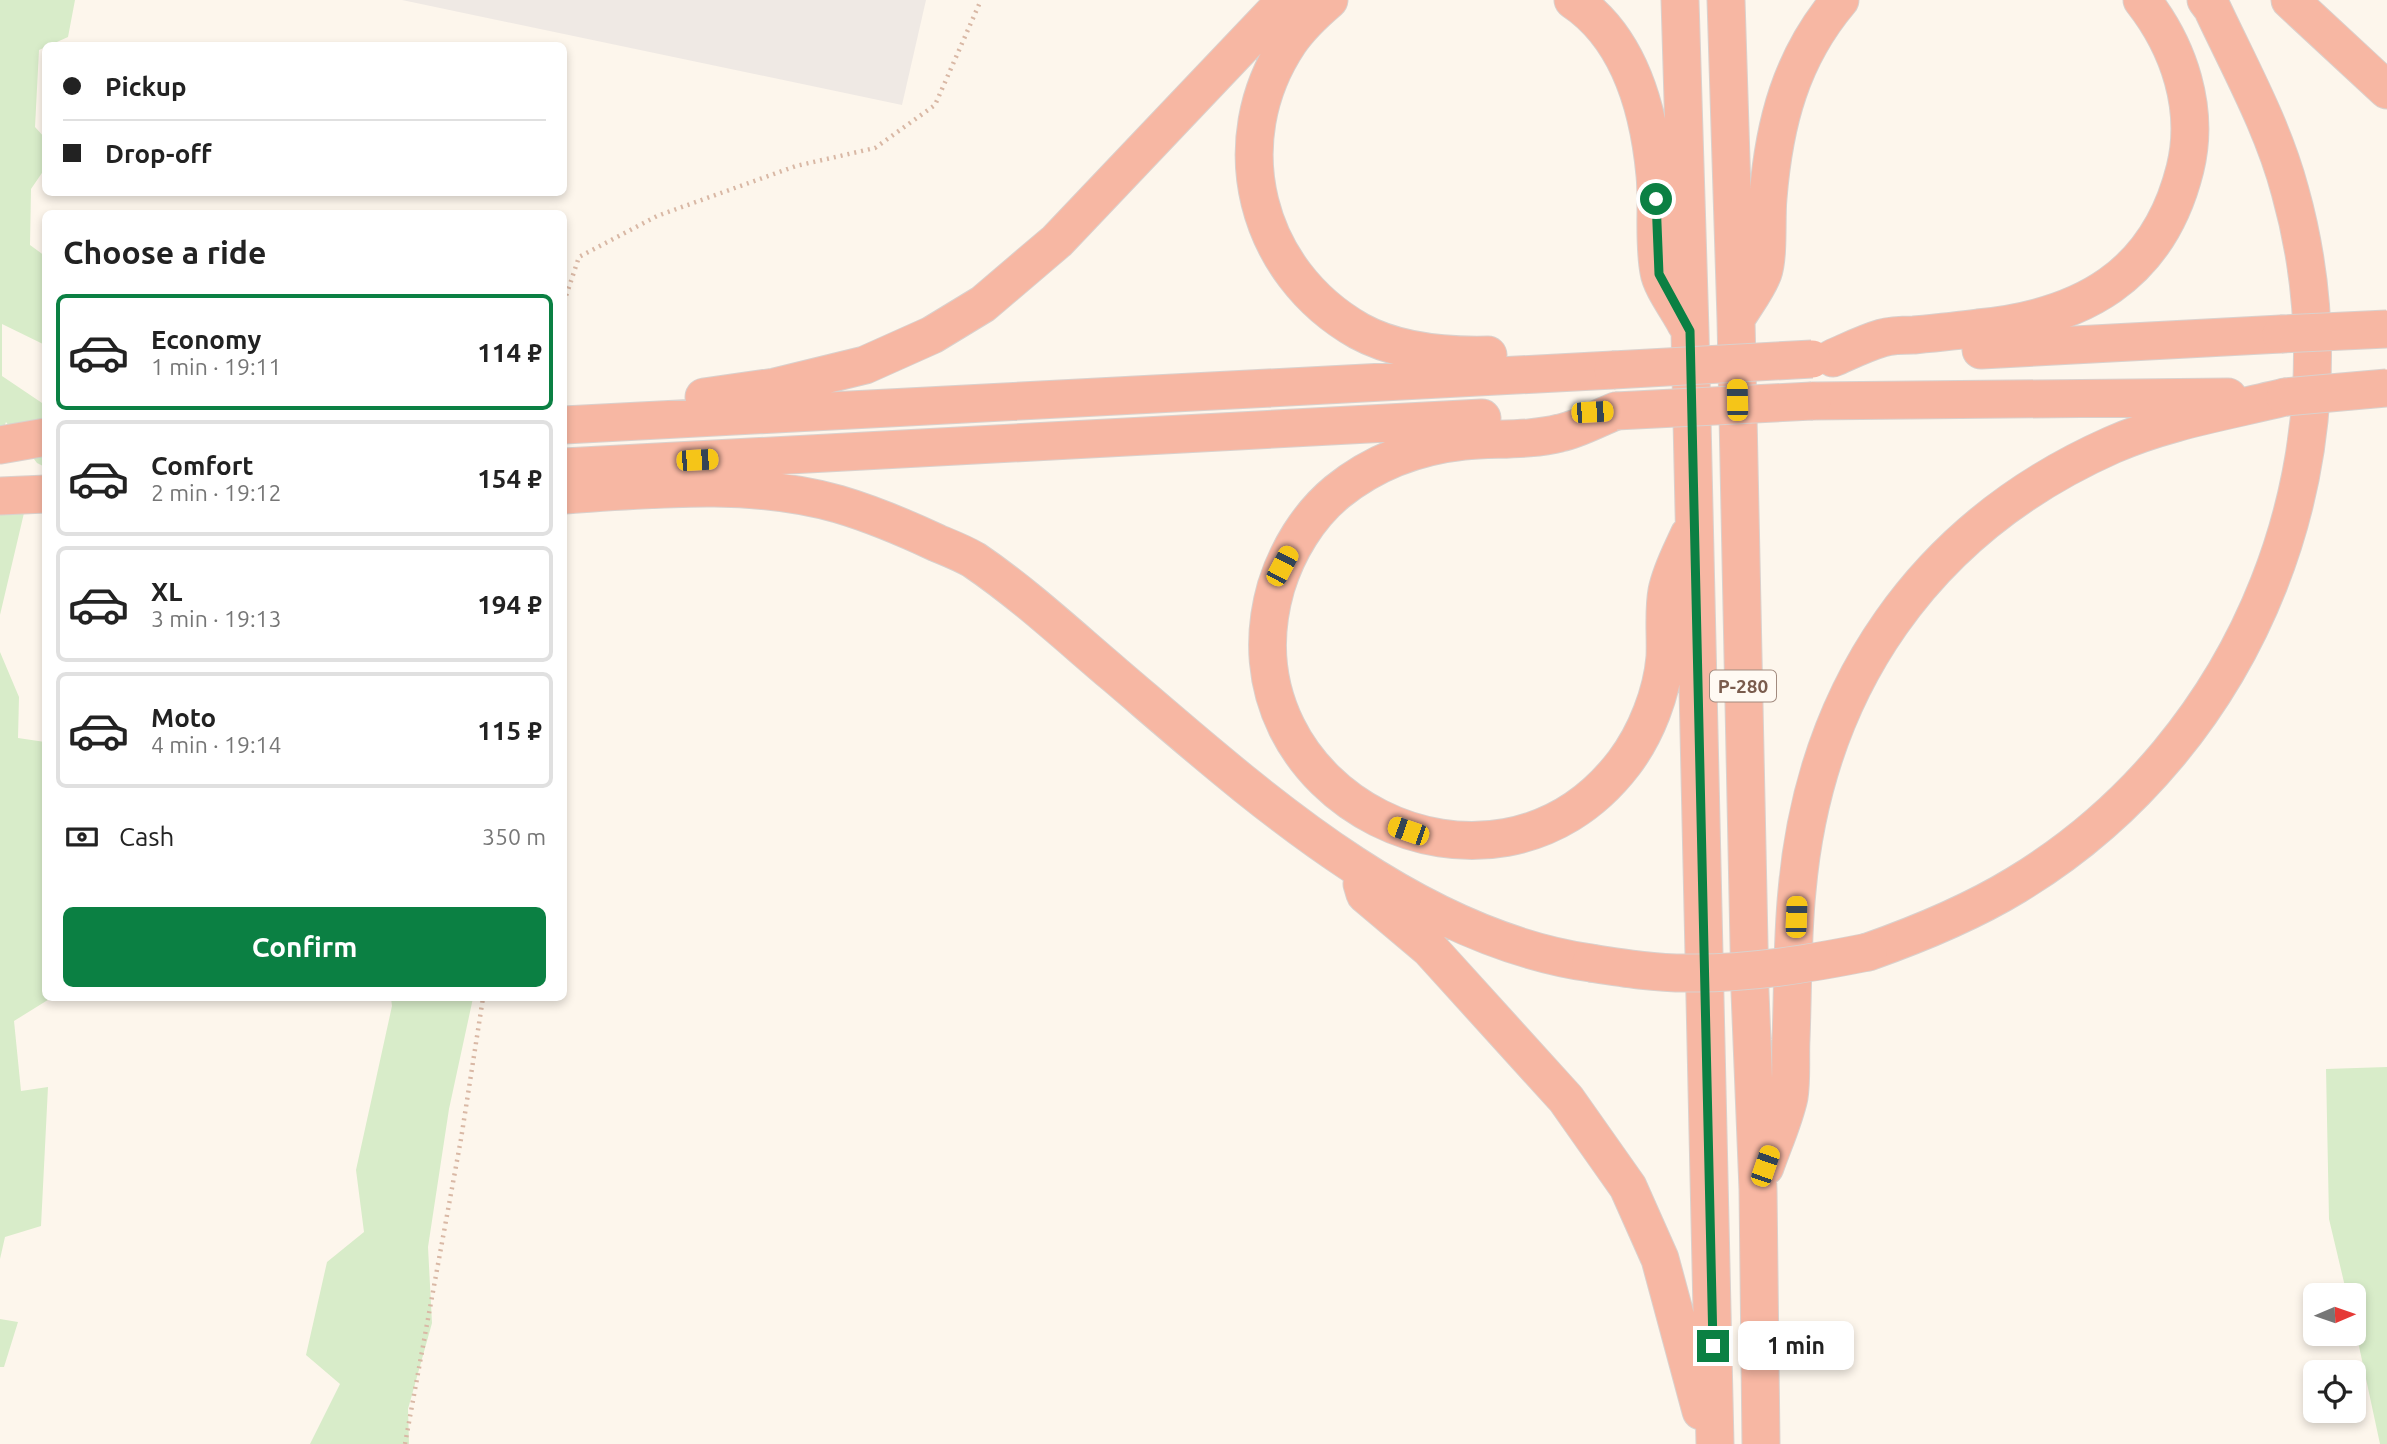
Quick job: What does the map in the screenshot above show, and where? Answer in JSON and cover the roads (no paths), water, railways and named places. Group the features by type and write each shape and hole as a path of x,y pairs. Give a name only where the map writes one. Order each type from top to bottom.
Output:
{"highway":[{"path":"570,419 775,387 865,365 932,335 983,303 1057,242 1286,0"},
{"path":"1329,0 1289,41 1263,97 1255,135 1254,168 1259,200 1269,234 1286,264 1307,291 1326,309 1360,331 1391,344 1437,354 1548,355 1613,370"},
{"path":"1573,0 1601,26 1623,57 1638,87 1644,106 1655,174 1659,274 1690,331"},
{"name":"Р-280","path":"1680,0 1715,1444"},
{"name":"Р-280","path":"1726,0 1736,319 1745,797 1758,1189 1761,1444"},
{"path":"1736,319 1763,272 1774,144 1786,96 1803,52 1840,0"},
{"path":"1823,358 1884,337 2027,322 2063,312 2111,285 2152,244 2167,219 2181,183 2188,159 2190,127 2179,63 2160,23 2142,0"},
{"path":"570,476 694,488 774,492 837,504 905,528 971,559 1016,592 1271,804 1358,870 1438,914 1508,944 1591,964 1641,971 1721,973 1785,967 1868,952 1970,911 2018,884 2077,843 2113,812 2176,747 2211,698 2244,640 2272,579 2301,477 2309,424 2313,355 2304,253 2290,190 2270,132 2206,0"},
{"path":"2290,0 2387,90"},
{"path":"570,419 1613,370 2387,329"},
{"path":"570,476 1812,401 2285,397 2387,388"},
{"path":"1758,1189 1789,1096 1797,891 1805,831 1816,785 1831,734 1851,690 1864,664 1901,607 1970,534 2024,492 2052,475 2115,444 2166,427 2285,397"},
{"path":"1616,411 1561,433 1464,441 1427,447 1398,456 1359,476 1317,512 1297,538 1282,566 1268,625 1269,655 1276,695 1291,736 1308,761 1331,787 1360,809 1392,826 1438,838 1500,838 1526,831 1570,811 1590,797 1623,763 1649,717 1665,660 1666,594 1694,521"},
{"path":"0,445 42,438"},
{"path":"0,455 42,453"},
{"path":"4,496 42,496"},
{"path":"1358,870 1365,894 1429,948 1566,1099 1628,1187 1660,1259 1709,1444"}]}
